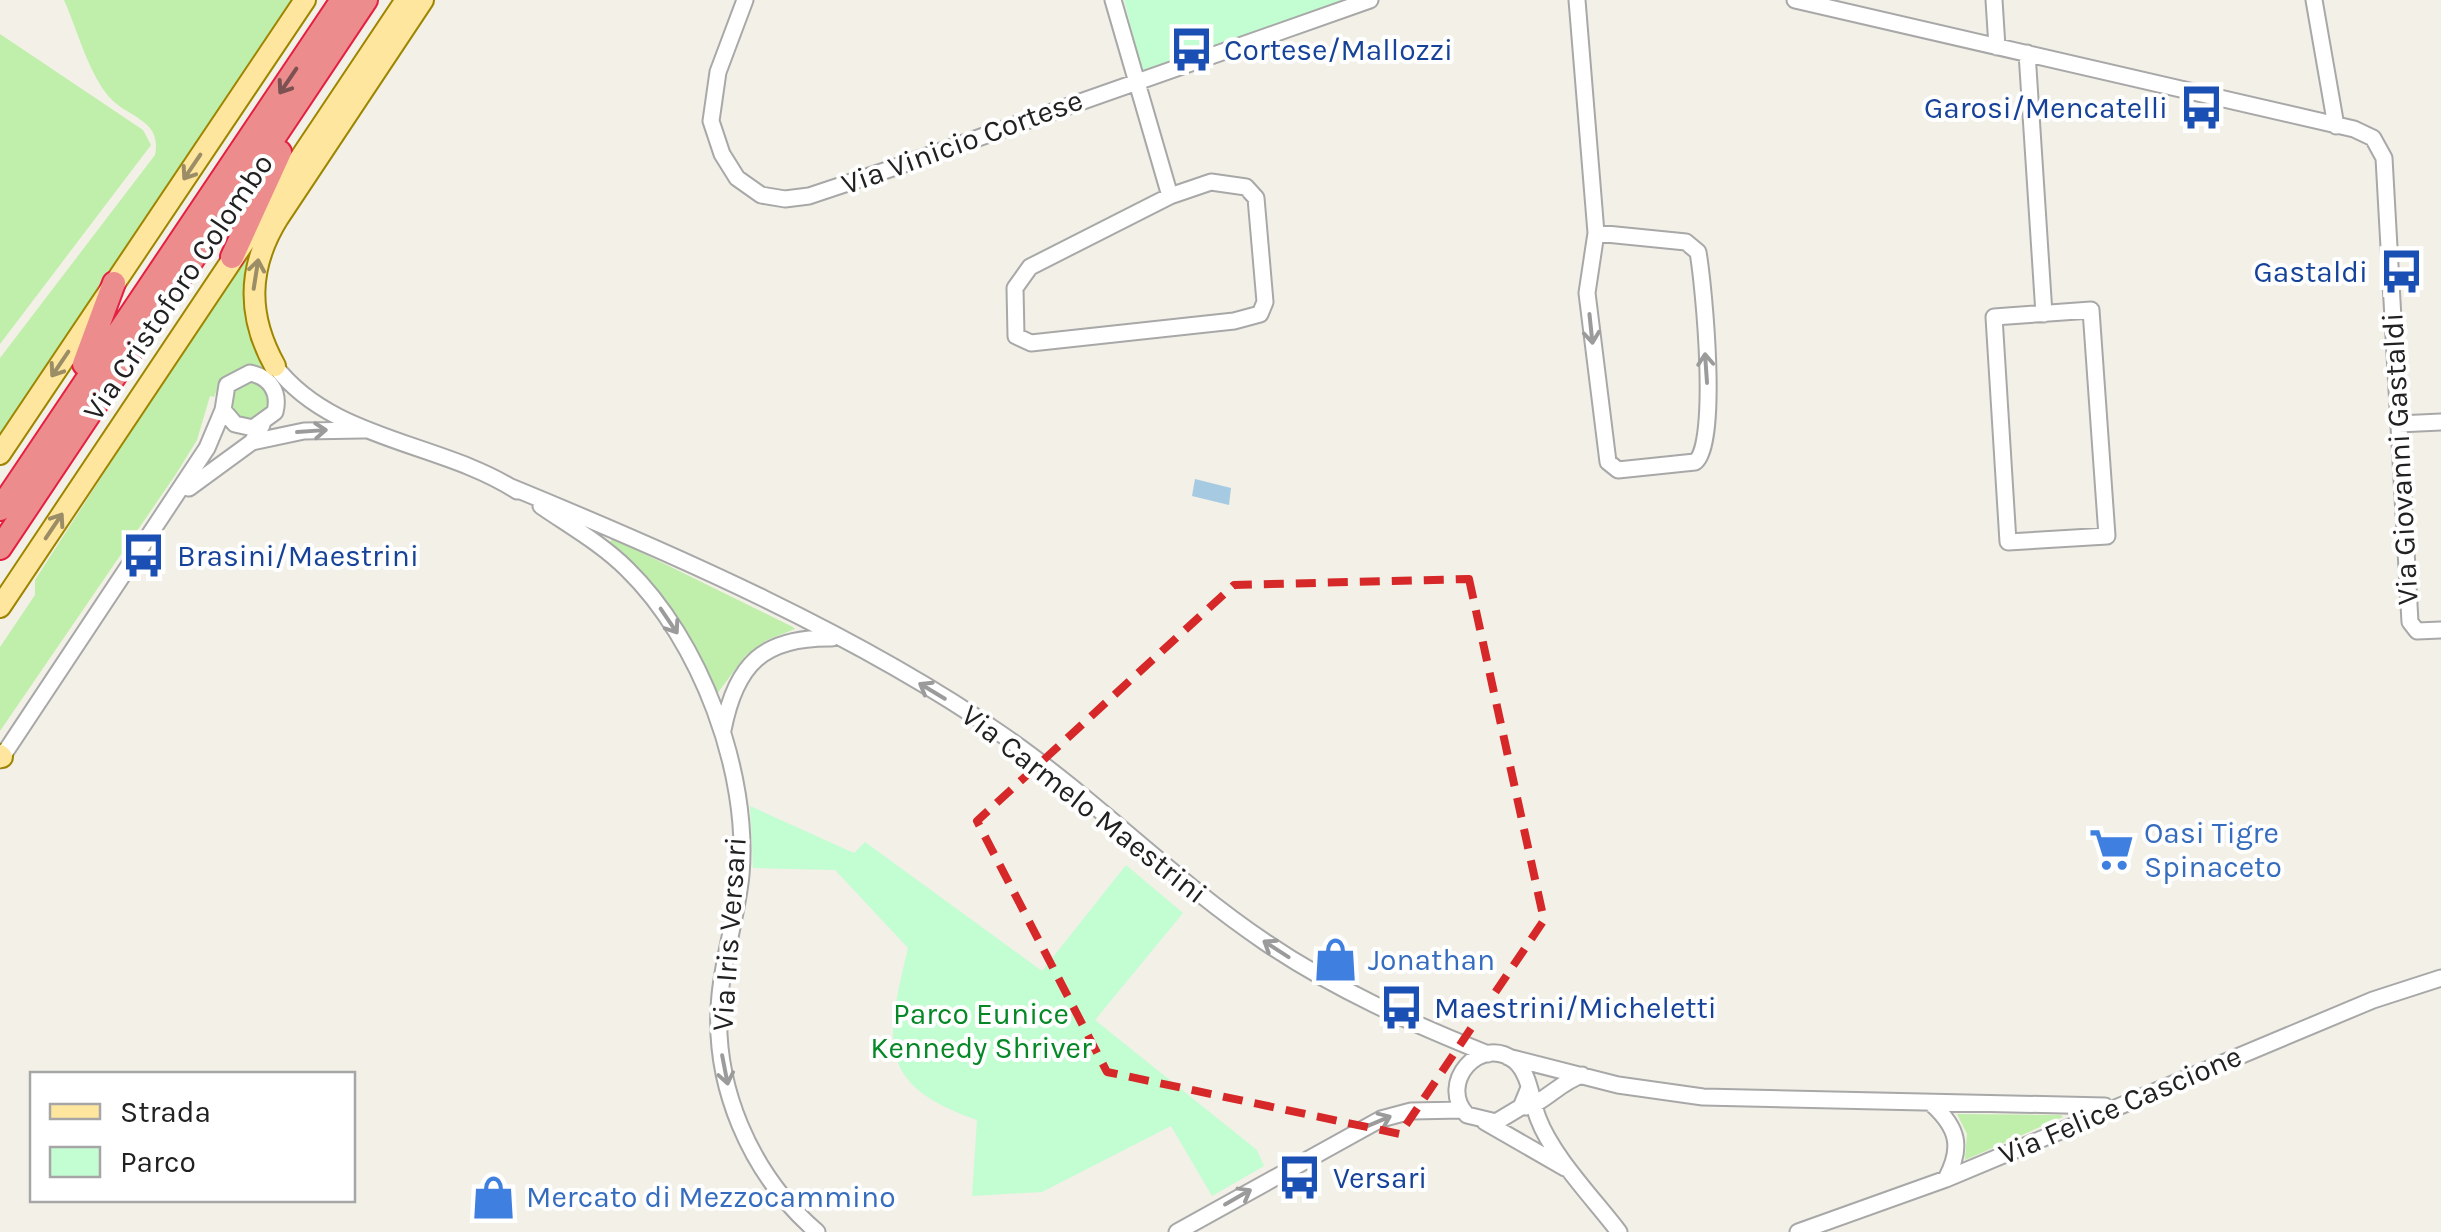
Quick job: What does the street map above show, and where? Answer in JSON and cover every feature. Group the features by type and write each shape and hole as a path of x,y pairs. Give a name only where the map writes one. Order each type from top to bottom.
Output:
{"highway":[{"name":"Via Cristoforo Colombo","path":"0,509 342,0"},
{"name":"Via Cristoforo Colombo","path":"0,548 366,0"},
{"path":"232,258 273,165 330,71 340,39"},
{"path":"52,431 96,338 114,283"}],"main road":[{"name":"Via Cristoforo Colombo","path":"0,454 305,0"},
{"name":"Via Cristoforo Colombo","path":"0,607 406,0"},
{"path":"274,376 254,307 260,253 278,218 423,0"}],"street":[{"name":"Via Vinicio Cortese","path":"745,0 718,72 710,115 732,173 767,197 809,196 1370,0"},
{"path":"1113,0 1170,196"},
{"path":"1577,0 1596,233 1587,293 1609,466 1618,470 1695,462 1704,455 1710,426 1698,252 1686,242 1596,233"},
{"path":"1794,0 2028,53 2158,88 2336,126 2314,0"},
{"path":"1994,0 1997,47"},
{"path":"2028,53 2044,314"},
{"name":"Via Giovanni Gastaldi","path":"2336,126 2363,132 2378,142 2384,158 2410,625 2420,632 2441,630"},
{"path":"1212,182 1238,184 1252,192 1258,204 1265,302 1260,314 1234,321 1031,343 1018,338 1012,305 1021,274 1170,196 1212,182"},
{"path":"2090,310 2107,536 2008,542 1994,317 2044,314 2090,310"},
{"path":"1,757 207,448 224,410 227,385 241,374 274,376 274,412 252,442"},
{"name":"Via Iris Versari","path":"274,376 372,430 511,487 604,549 633,575 675,630 723,732 741,864 720,996 724,1068 735,1112 754,1154 782,1196 818,1232"},
{"path":"224,410 244,428 262,425"},
{"path":"2398,424 2441,422"},
{"path":"169,509 214,465 252,442 304,431 372,430"},
{"name":"Via Carmelo Maestrini","path":"511,487 616,530 907,676 1013,742 1204,896 1286,956 1363,998 1488,1054"},
{"path":"604,549 602,535 616,530"},
{"path":"723,732 732,692 754,660 788,642 836,638"},
{"name":"Via Felice Cascione","path":"1798,1232 1946,1180 2372,1000 2441,978"},
{"path":"1462,1110 1456,1091 1460,1073 1472,1060 1488,1054 1703,1097 2116,1106"},
{"path":"1508,1057 1522,1070 1528,1101 1548,1139 1620,1232"},
{"path":"1484,1121 1501,1121 1528,1101 1582,1075"},
{"path":"1932,1104 1950,1122 1956,1136 1956,1157 1946,1180"},
{"path":"1176,1232 1381,1119 1411,1111 1462,1110 1577,1175"},
{"path":"1597,1204 1606,1232"}],"highlighted area":[{"path":"1469,579 1544,920 1400,1134 1107,1072 977,821 1234,585"}],"green space":[{"path":"64,0 292,0 0,435 0,358 155,155 156,142 147,125 113,101 99,83"},
{"path":"1124,0 1343,0 1142,72"},
{"path":"0,34 143,130 151,145 0,344"},
{"path":"256,238 248,271 248,302 267,366 235,371 214,397 210,396 197,440 176,474 0,731 0,647 35,595 35,580"},
{"path":"249,381 263,387 269,401 263,415 249,421 235,415 229,401 235,387"},
{"path":"612,538 795,629 767,640 745,656 717,694 670,614 643,577 610,543"},
{"name":"Parco Eunice Kennedy Shriver","path":"750,806 854,853 865,842 1042,971 1126,865 1183,913 1095,1020 1257,1150 1264,1166 1212,1196 1171,1126 1042,1192 972,1196 977,1120 919,1091 903,1073 895,1054 895,1008 908,948 835,870 753,868"},
{"path":"1957,1114 2063,1117 1965,1160 1967,1134"}],"water":[{"path":"1195,479 1231,488 1229,505 1192,496"}],"place":[{"name":"Cortese/Mallozzi","path":"1191,50"},
{"name":"Garosi/Mencatelli","path":"2201,108"},
{"name":"Gastaldi","path":"2401,272"},
{"name":"Brasini/Maestrini","path":"144,556"},
{"name":"Oasi Tigre Spinaceto","path":"2111,850"},
{"name":"Jonathan","path":"1335,960"},
{"name":"Maestrini/Micheletti","path":"1401,1008"},
{"name":"Versari","path":"1300,1178"},
{"name":"Mercato di Mezzocammino","path":"493,1197"}]}
